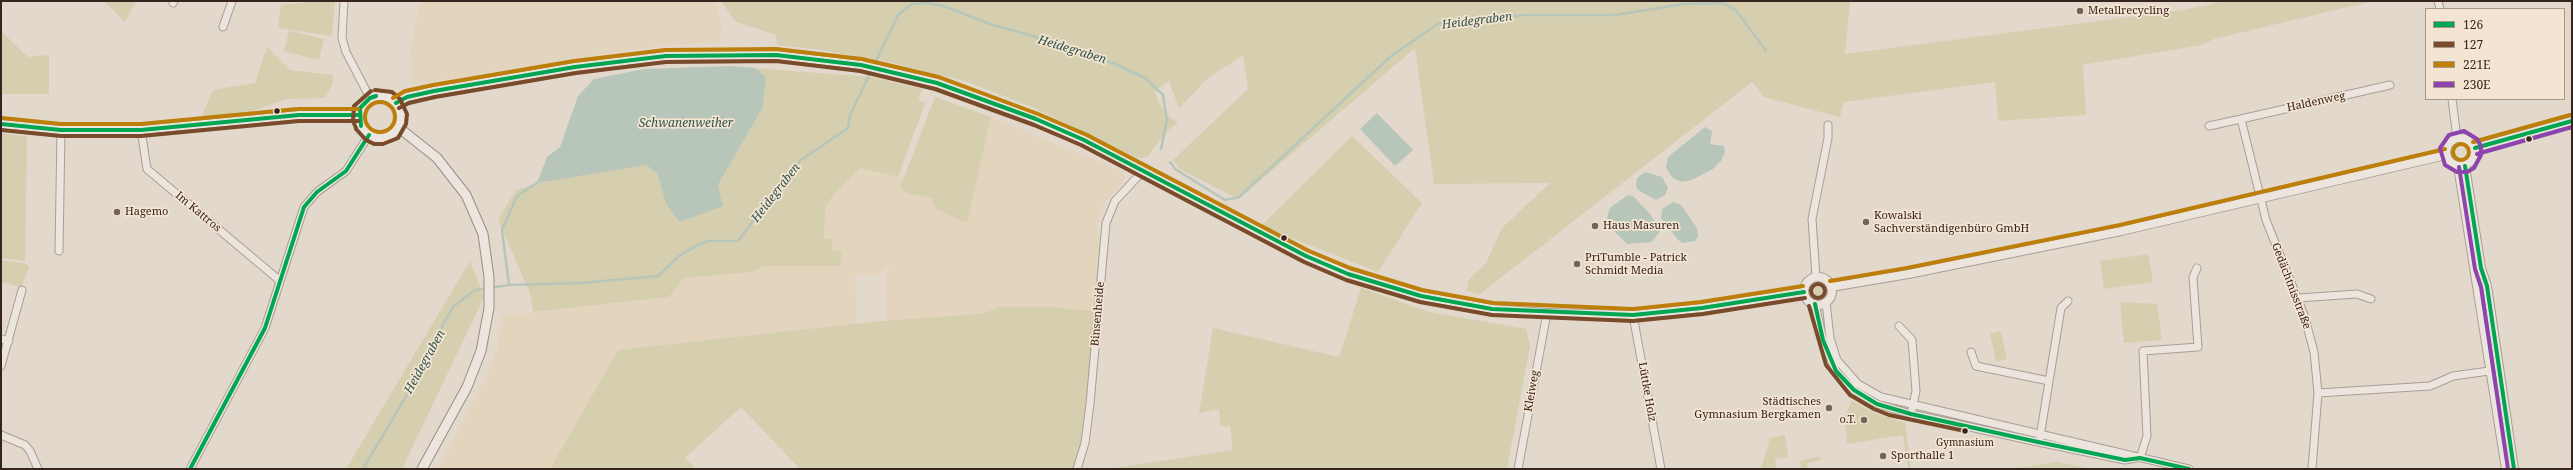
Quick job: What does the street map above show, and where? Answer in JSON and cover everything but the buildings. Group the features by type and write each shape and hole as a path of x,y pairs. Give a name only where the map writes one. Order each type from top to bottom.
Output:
{"main road":[{"path":"384,96 396,103 401,115 398,127 388,136 382,138 368,135 360,126 358,115 360,108 370,98 384,96"},
{"path":"398,127 437,158 466,195 483,234 489,277 489,308 481,351 467,387 422,469"}],"street":[{"path":"223,27 232,1"},
{"path":"344,1 342,38 346,52 370,98"},
{"path":"396,103 407,97 434,91 575,67 666,56 776,55 868,66 937,83 988,100 1084,140 1252,230 1348,274 1393,289 1459,304 1547,313 1633,315 1702,308 1804,292"},
{"name":"Haldenweg","path":"2209,126 2390,85"},
{"path":"2452,100 2458,138"},
{"path":"1,124 61,130 141,130 299,115 358,115"},
{"path":"2242,118 2261,199"},
{"path":"2475,148 2572,121"},
{"path":"1816,277 1812,219 1828,138 1828,125"},
{"path":"59,251 61,130"},
{"name":"Im Kattros","path":"141,130 147,168 279,280"},
{"path":"190,469 265,328 272,312 279,280 304,207 317,192 346,171 368,135"},
{"path":"2462,166 2450,162 2446,155 2448,144 2458,138 2468,140 2475,148"},
{"path":"2462,166 2473,159 2475,148"},
{"path":"1831,287 2025,251 2261,199 2446,155"},
{"path":"2462,166 2489,371 2506,469"},
{"path":"2462,166 2481,268 2487,286 2514,469"},
{"name":"Binsenheide","path":"1077,469 1085,443 1090,404 1106,223 1115,200 1143,171"},
{"name":"Gedächtnisstraße","path":"2261,199 2276,248 2298,298 2314,352 2318,393 2312,469"},
{"path":"2140,458 2147,436 2144,350 2198,347 2193,277 2197,268"},
{"path":"1826,302 1815,304 1808,300 1804,292 1808,281 1816,277 1824,278 1831,287 1831,295 1826,302 1833,351 1856,387 1881,397 1913,406 2040,433 2189,469"},
{"path":"1,366 9,342 22,290"},
{"path":"2298,298 2357,294 2371,299"},
{"path":"2038,442 2061,308 2068,301"},
{"path":"1815,304 1831,362 1856,387 1877,404 1911,414 2125,460 2140,458"},
{"name":"Kleiweg","path":"1518,469 1547,313"},
{"name":"Lüttke Holz","path":"1633,315 1660,469"},
{"path":"1899,326 1912,340 1916,391 1911,414"},
{"path":"1,339 9,342"},
{"path":"1971,352 1976,366 2049,381"},
{"path":"2318,393 2430,386 2453,376 2489,371"},
{"path":"1,435 25,445 30,451 38,469"}],"shaded area":[{"path":"104,1 136,1 125,22"},
{"path":"317,1 335,1 332,36 278,28 281,5"},
{"path":"420,1 716,1 722,25 720,42 668,45 412,85 411,49"},
{"path":"721,1 1850,1 1845,54 2183,10 2226,1 2373,1 2214,39 2201,45 2083,65 2086,115 1998,121 1995,82 1844,102 1840,117 1764,97 1752,82 1480,294 1467,291 1469,279 1486,263 1502,228 1550,183 1434,184 1415,48 1239,199 1181,170 1173,160 1248,89 1243,55 1207,79 1179,108 1169,81 1155,91 1159,103 1170,118 1178,122 1167,131 1147,157 1137,158 1032,107 965,81 880,60 821,50 777,45 776,35 736,22"},
{"path":"1,31 28,57 49,55 49,94 1,94"},
{"path":"289,31 324,39 319,60 284,51"},
{"path":"267,47 290,70 333,75 332,85 325,98 286,99 250,112 201,118 213,90 255,83"},
{"path":"755,68 871,77 922,89 918,100 925,103 898,177 860,168 833,195 825,208 824,238 832,239 831,250 842,251 840,266 763,266 752,272 683,278 669,297 533,312 530,293 498,220 516,190 537,183 646,165 657,173 666,204 723,206 718,185 763,107 766,77"},
{"path":"935,97 991,117 967,223 936,209 932,198 908,194 900,188"},
{"path":"991,117 1123,172 1125,176 1123,181 1106,201 1100,213 1097,233 1100,234 1095,311 1050,307 1001,307 981,314 886,321 885,277 890,264 879,275 855,275 857,324 618,350 550,469 438,469 482,386 498,347 502,316 669,297 683,278 752,272 763,266 840,266 824,239 825,208 833,195 860,168 905,179 900,188 908,194 932,198 967,223"},
{"path":"1,133 27,137 25,261 1,258"},
{"path":"1352,136 1422,203 1378,272 1261,226"},
{"path":"2148,254 2153,282 2104,289 2100,261"},
{"path":"1,260 26,264 29,267 21,287 1,282"},
{"path":"470,261 484,297 402,469 346,469"},
{"path":"1816,285 1820,285 1824,291 1820,297 1816,297 1812,293 1812,289"},
{"path":"1361,288 1429,312 1526,329 1530,345 1507,469 1108,469 1233,450 1230,426 1221,427 1219,409 1199,413 1213,328 1339,357"},
{"path":"2120,302 2157,304 2162,340 2124,343"},
{"path":"1001,307 1050,307 1095,311 1084,433 1075,469 800,469 741,407 685,458 696,469 550,469 618,350 881,321 980,314"},
{"path":"2001,331 2007,359 1996,362 1990,334"},
{"path":"1852,401 1875,413 1905,423 1911,469 1908,469 1903,435 1847,444 1845,416"},
{"path":"1785,435 1788,457 1775,459 1777,469 1761,469 1770,438"},
{"path":"1820,456 1821,460 1807,463 1807,469 1801,469 1800,461"},
{"path":"2056,462 2092,469 1996,469 2025,467"}],"water":[{"name":"Schwanenweiher","path":"730,66 755,68 766,77 763,107 718,185 723,206 680,222 666,204 657,173 646,165 537,183 547,157 560,147 578,96 594,79 644,69"},
{"path":"1377,113 1413,150 1395,166 1360,129"},
{"path":"1705,127 1712,131 1710,144 1724,146 1725,152 1721,161 1713,169 1692,180 1682,182 1673,178 1666,168 1668,157"},
{"path":"1645,172 1662,177 1668,188 1665,195 1656,200 1638,190 1636,186 1637,178"},
{"path":"1628,195 1633,196 1650,214 1658,226 1660,231 1652,242 1627,244 1611,228 1607,219 1611,207"},
{"path":"1673,202 1681,205 1697,228 1698,237 1695,241 1683,243 1678,240 1661,218 1662,209"}],"waterway":[{"name":"Heidegraben","path":"509,285 581,283 658,276 679,256 696,246 708,241 738,241 787,176 801,160 848,128 850,115 898,15 912,4 927,3 944,6 990,24 1033,36 1075,53 1113,63 1145,78 1163,95 1167,120 1161,149"},
{"name":"Heidegraben","path":"1170,162 1175,169 1225,200 1239,197 1390,57 1439,23 1524,15 1615,15 1684,4 1722,3 1736,10 1766,51"},
{"name":"Heidegraben","path":"363,469 427,361 444,322 454,306 475,290 509,285 502,230 517,196 537,183"}],"transit line":[{"name":"221E","path":"393,98 405,91 433,85 574,61 665,50 776,49 862,59 939,77 1038,114 1087,135 1309,251 1350,268 1422,290 1493,303 1633,309 1701,302 1803,286"},
{"name":"126","path":"396,103 407,97 434,91 575,67 666,56 776,55 861,65 937,83 1036,119 1084,140 1306,256 1348,274 1421,296 1492,309 1633,315 1702,308 1804,292"},
{"name":"127","path":"399,108 409,103 435,97 576,73 666,62 776,61 860,71 935,89 1034,125 1081,145 1304,262 1346,280 1420,302 1492,315 1633,321 1703,314 1805,298"},
{"name":"127","path":"356,129 366,140 374,144 383,144 398,138 406,124 407,114 400,99 392,92 375,90"},
{"name":"127","path":"356,128 353,121 354,106 371,91"},
{"name":"126","path":"361,126 360,108 370,98 376,96"},
{"name":"221E","path":"380,102 390,107 395,117 390,127 380,132 370,127 365,117 370,107 380,102"},
{"name":"221E","path":"2,118 61,124 141,124 298,109 358,109"},
{"name":"126","path":"1,124 61,130 141,130 299,115 358,115"},
{"name":"221E","path":"2473,142 2570,115"},
{"name":"127","path":"1,130 61,136 141,136 299,121 358,121"},
{"name":"126","path":"2475,148 2572,121"},
{"name":"230E","path":"2477,154 2572,127"},
{"name":"230E","path":"2457,172 2445,165 2440,148 2449,135 2464,131 2477,139 2481,146 2481,155 2474,168 2467,172 2458,172"},
{"name":"126","path":"190,469 265,328 304,207 317,192 346,171 369,135"},
{"name":"221E","path":"2461,144 2468,149 2469,152 2464,159 2461,160 2454,155 2453,152 2458,145 2461,144"},
{"name":"221E","path":"1830,281 1907,268 2120,225 2445,149"},
{"name":"126","path":"2465,166 2481,268 2487,286 2514,469"},
{"name":"230E","path":"2459,167 2475,269 2481,287 2508,469"},
{"name":"127","path":"1815,284 1821,284 1825,288 1825,291 1825,294 1821,298 1815,298 1811,294 1811,288 1815,284"},
{"name":"126","path":"1815,304 1823,340 1836,371 1854,390 1877,404 1911,414 2038,442 2125,460 2140,458 2189,469"},
{"name":"127","path":"1809,306 1826,365 1850,395 1874,409 1889,415 1965,431"}],"place":[{"name":"Metallrecycling","path":"2080,11"},
{"name":"Hagemo","path":"117,212"},
{"name":"Kowalski Sachverständigenbüro GmbH","path":"1866,222"},
{"name":"Haus Masuren","path":"1595,226"},
{"name":"PriTumble - Patrick Schmidt Media","path":"1577,264"},
{"name":"Städtisches Gymnasium Bergkamen","path":"1829,408"},
{"name":"o.T.","path":"1864,420"},
{"name":"Gymnasium","path":"1965,431"},
{"name":"Sporthalle 1","path":"1883,456"}]}
